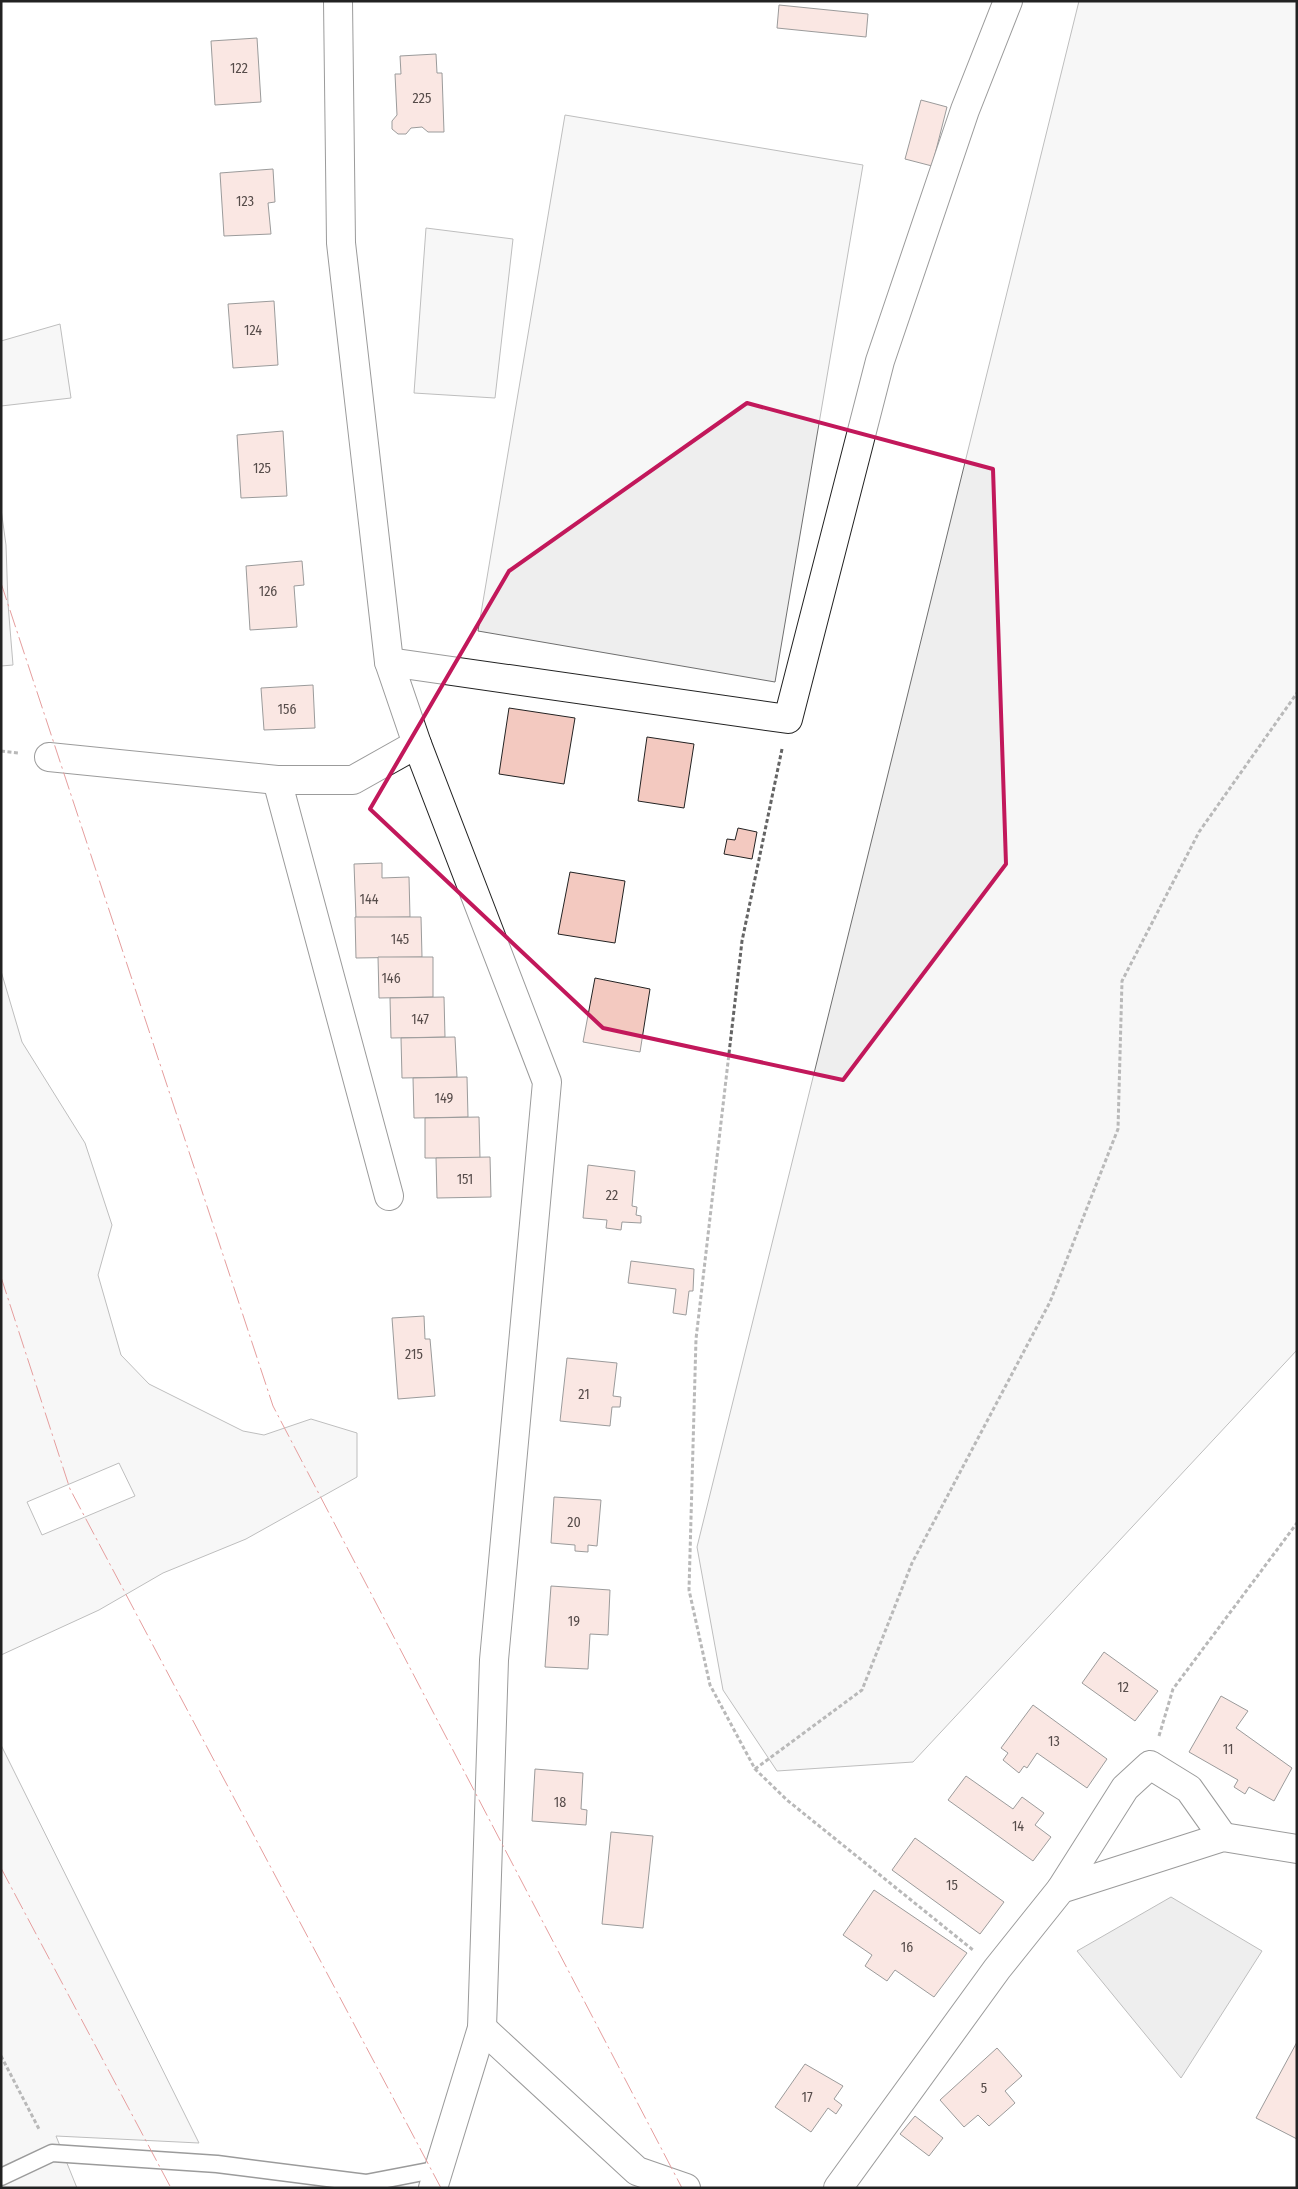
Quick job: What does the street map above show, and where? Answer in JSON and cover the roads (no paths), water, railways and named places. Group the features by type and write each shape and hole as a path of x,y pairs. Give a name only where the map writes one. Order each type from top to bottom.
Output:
{"street":[{"path":"338,1 340,244 389,662 417,744 547,1082 494,1660 482,2028 436,2178"},
{"path":"389,662 788,719 880,361 965,110 1008,1"},
{"path":"49,757 277,780 353,780 417,744"},
{"path":"277,780 389,1196"},
{"path":"838,2188 997,1969 1061,1889 1125,1788 1150,1765 1189,1790 1223,1836"},
{"path":"1061,1889 1223,1836 1297,1849"},
{"path":"482,2028 637,2170 686,2188"}],"lane":[{"path":"1,2177 52,2153 217,2164 366,2183 436,2178"}]}
